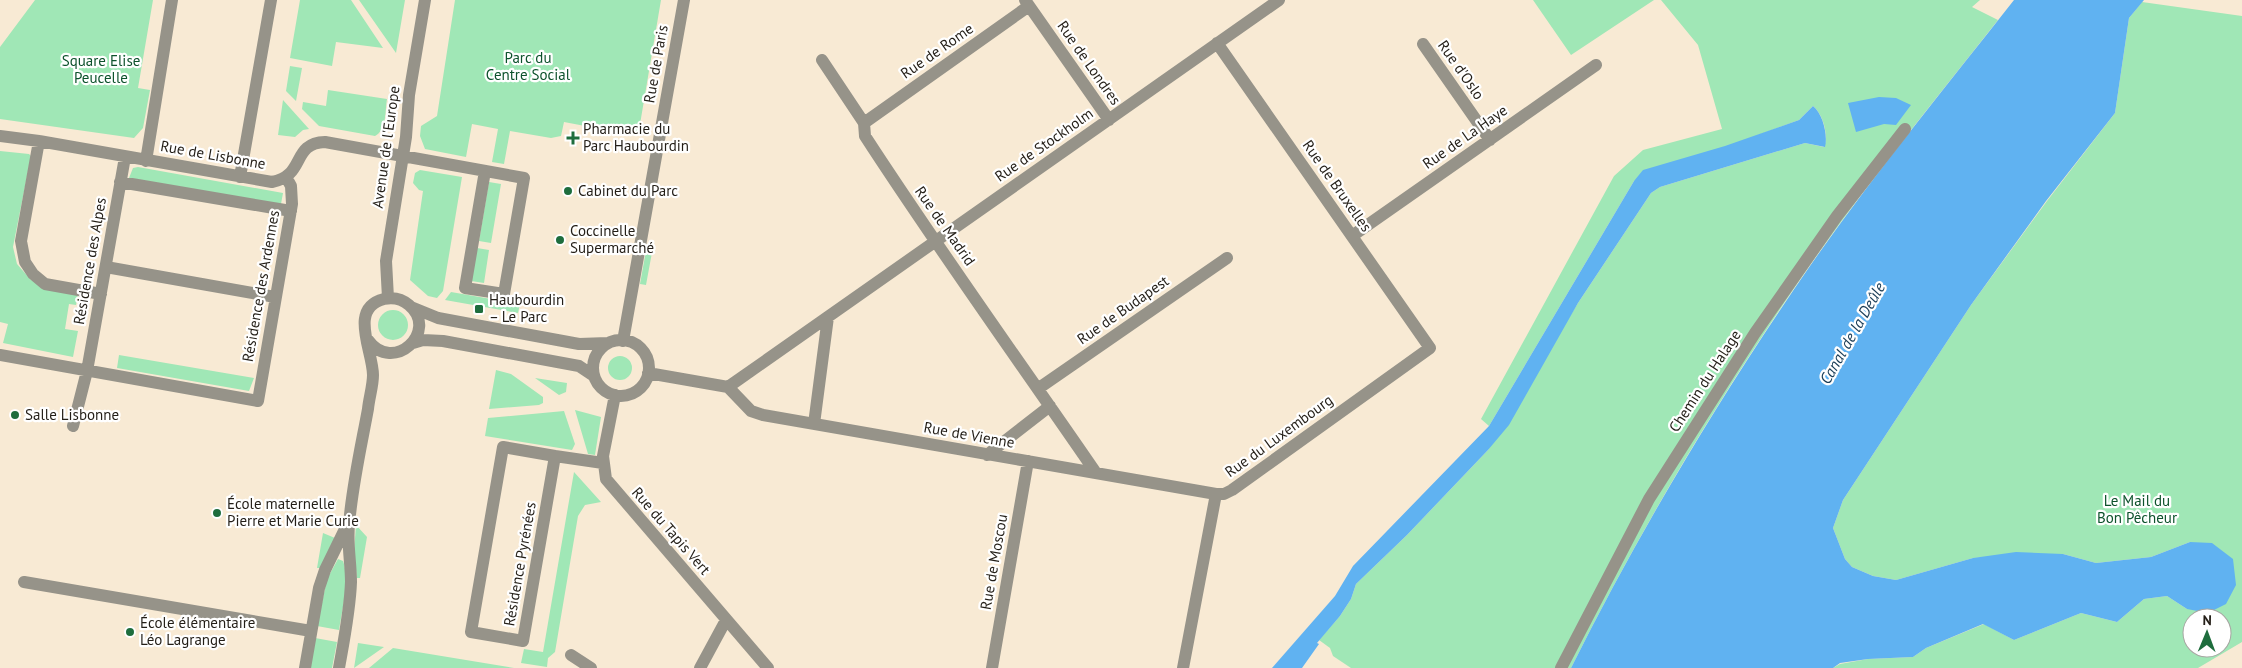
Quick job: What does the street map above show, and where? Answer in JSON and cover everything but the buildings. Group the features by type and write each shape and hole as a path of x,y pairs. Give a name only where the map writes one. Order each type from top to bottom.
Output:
{"street":[{"path":"146,161 172,0"},
{"path":"240,177 271,0"},
{"name":"Avenue de l'Europe","path":"388,298 386,261 408,128 409,95 426,0"},
{"name":"Rue de Paris","path":"623,341 684,0"},
{"name":"Rue de Stockholm","path":"728,387 1279,0"},
{"name":"Rue de Londres","path":"1027,3 1109,120"},
{"name":"Rue de Rome","path":"864,122 1027,3"},
{"name":"Rue de Bruxelles","path":"1217,43 1430,348"},
{"name":"Rue d'Oslo","path":"1423,44 1490,140"},
{"name":"Rue de Madrid","path":"822,60 864,122 865,136 935,242 1039,388 1096,473"},
{"name":"Rue de La Haye","path":"1352,236 1596,65"},
{"name":"Chemin du Halage","path":"1561,668 1659,482 1754,333 1837,216 1905,129"},
{"name":"Rue de Lisbonne","path":"0,136 39,141 272,182 286,177"},
{"path":"39,141 21,241 25,262 33,274 45,284 101,294"},
{"path":"286,177 295,167 303,150 312,143 325,142 524,178 504,294 465,288 484,171"},
{"name":"Résidence des Alpes","path":"73,426 87,371 125,157"},
{"name":"Résidence des Ardennes","path":"87,371 258,401 291,211 293,194 286,177"},
{"path":"120,182 291,211"},
{"name":"Rue de Budapest","path":"1039,388 1227,258"},
{"path":"106,267 275,297"},
{"path":"339,668 350,589 350,518 373,376 368,340 363,324 367,312 376,303 388,298 400,299 438,318 579,344 623,341 634,344 643,352 648,362 648,373 644,384 635,392 624,396 615,395 602,388 594,376 579,366 443,341 423,340 394,353 383,362 373,376"},
{"path":"411,306 419,322 417,335 413,343"},
{"path":"814,424 828,317"},
{"path":"368,340 379,350 394,353"},
{"path":"594,376 594,358 601,348 608,343"},
{"name":"Rue du Luxembourg","path":"1183,668 1216,494 1224,494 1232,490 1430,348"},
{"path":"0,356 87,371"},
{"path":"648,373 728,387"},
{"name":"Rue de Vienne","path":"728,387 751,411 763,415 1216,494"},
{"name":"Rue du Tapis Vert","path":"615,395 603,463 606,479 768,668"},
{"path":"987,455 1050,406"},
{"name":"Résidence Pyrénées","path":"503,447 555,456 524,641 471,632 503,447"},
{"path":"555,456 603,463"},
{"name":"Rue de Moscou","path":"996,667 1028,461"},
{"path":"305,668 322,580 350,518"},
{"path":"24,582 312,631"},
{"path":"700,668 726,620"},
{"path":"571,655 591,668"}],"green space":[{"name":"Square Elise Peucelle","path":"35,0 153,0 138,88 150,90 143,128 134,138 0,119 0,47"},
{"path":"300,0 351,0 383,48 336,42 332,66 290,58"},
{"path":"359,0 405,0 396,53"},
{"name":"Parc du Centre Social","path":"455,0 661,0 638,136 564,122 561,136 551,138 510,131 504,164 492,162 498,129 472,124 466,157 425,149 420,136 421,126 437,116"},
{"path":"1533,0 1654,0 1571,55"},
{"path":"1661,0 1980,0 1972,7 1998,20 1855,203 1777,314 1683,462 1625,564 1571,668 1351,668 1333,656 1330,648 1319,640 1340,616 1351,599 1356,584 1407,535 1488,450 1578,303 1651,193 1660,187 1805,143 1824,147 1826,137 1824,125 1820,114 1813,106 1799,120 1634,181 1489,426 1481,419 1614,176 1643,150 1722,129 1698,45"},
{"name":"Le Mail du Bon Pêcheur","path":"2142,2 2242,16 2242,642 2232,648 2232,608 2187,608 2190,542 2151,557 2096,563 2063,554 1973,558 1896,580 1873,576 1852,567 1845,559 1833,528 1843,500 1971,305 2047,201 2115,113 2129,18"},
{"path":"290,66 302,68 296,101 286,91"},
{"path":"328,90 387,99 384,125 379,133 375,136 319,126 302,109 303,102 326,106"},
{"path":"283,100 309,129 303,130 295,137 278,135"},
{"path":"0,151 29,154 31,156 13,247 17,264 31,280 78,294 76,305 69,304 65,329 78,331 73,357 3,343 8,324 0,322"},
{"path":"138,167 283,193 281,204 129,178 133,168"},
{"path":"420,170 462,177 443,291 437,298 428,296 410,280 423,191 419,190 413,183 415,173"},
{"path":"489,182 501,184 491,243 479,241"},
{"path":"647,245 653,247 646,285 640,284"},
{"path":"477,248 489,250 484,283 471,281"},
{"path":"451,292 520,304 518,313 445,300"},
{"path":"393,310 404,314 408,325 404,336 393,340 382,336 378,325 382,314"},
{"path":"119,355 254,378 249,391 117,368"},
{"path":"620,356 629,359 632,368 629,377 620,380 611,377 608,368 611,359"},
{"path":"496,370 511,374 543,397 543,403 539,405 489,409"},
{"path":"535,378 567,383 566,392 559,395"},
{"path":"575,410 601,417 595,455 588,454"},
{"path":"564,411 575,444 572,450 485,436 488,418"},
{"path":"574,472 601,502 585,505 578,516 555,652 548,658 547,667 521,663 524,649 543,652"},
{"path":"356,525 367,537 360,578 357,578 354,552"},
{"path":"323,533 335,538 321,568 317,568"},
{"path":"338,559 343,561 346,577 339,630 317,626 327,579"},
{"path":"2167,596 2185,608 2182,608 2182,658 2215,658 2198,668 1833,668 1840,664 1868,659 1913,657 1926,648 1984,624 2014,640 2081,613 2117,622 2144,599"},
{"path":"315,638 337,642 332,668 310,668"},
{"path":"358,643 384,647 354,668"},
{"path":"393,648 514,668 369,668"}],"water":[{"name":"Canal de la Deûle","path":"2014,0 2144,0 2129,18 2115,113 2046,201 1971,305 1843,500 1833,528 1845,559 1852,567 1873,576 1896,580 1973,558 2016,552 2063,554 2096,563 2151,557 2190,542 2212,543 2233,559 2236,585 2226,604 2218,608 2185,608 2167,596 2144,599 2117,622 2081,613 2014,640 1983,624 1926,648 1913,657 1868,659 1840,663 1833,668 1571,668 1625,564 1714,413 1810,266 1910,132"},
{"path":"1879,97 1896,98 1911,105 1896,125 1884,124 1856,132 1848,103"},
{"path":"1813,106 1820,114 1824,125 1825,147 1805,143 1660,187 1651,193 1578,303 1509,425 1488,450 1407,535 1356,584 1351,599 1340,616 1317,643 1319,644 1302,668 1272,668 1335,596 1353,566 1489,426 1634,181 1643,170 1725,146 1799,120"}],"place":[{"name":"Pharmacie du Parc Haubourdin","path":"573,138"},
{"name":"Cabinet du Parc","path":"568,191"},
{"name":"Coccinelle Supermarché","path":"560,240"},
{"name":"Haubourdin – Le Parc","path":"479,309"},
{"name":"Salle Lisbonne","path":"15,415"},
{"name":"École maternelle Pierre et Marie Curie","path":"217,513"},
{"name":"École élémentaire Léo Lagrange","path":"130,632"}]}
